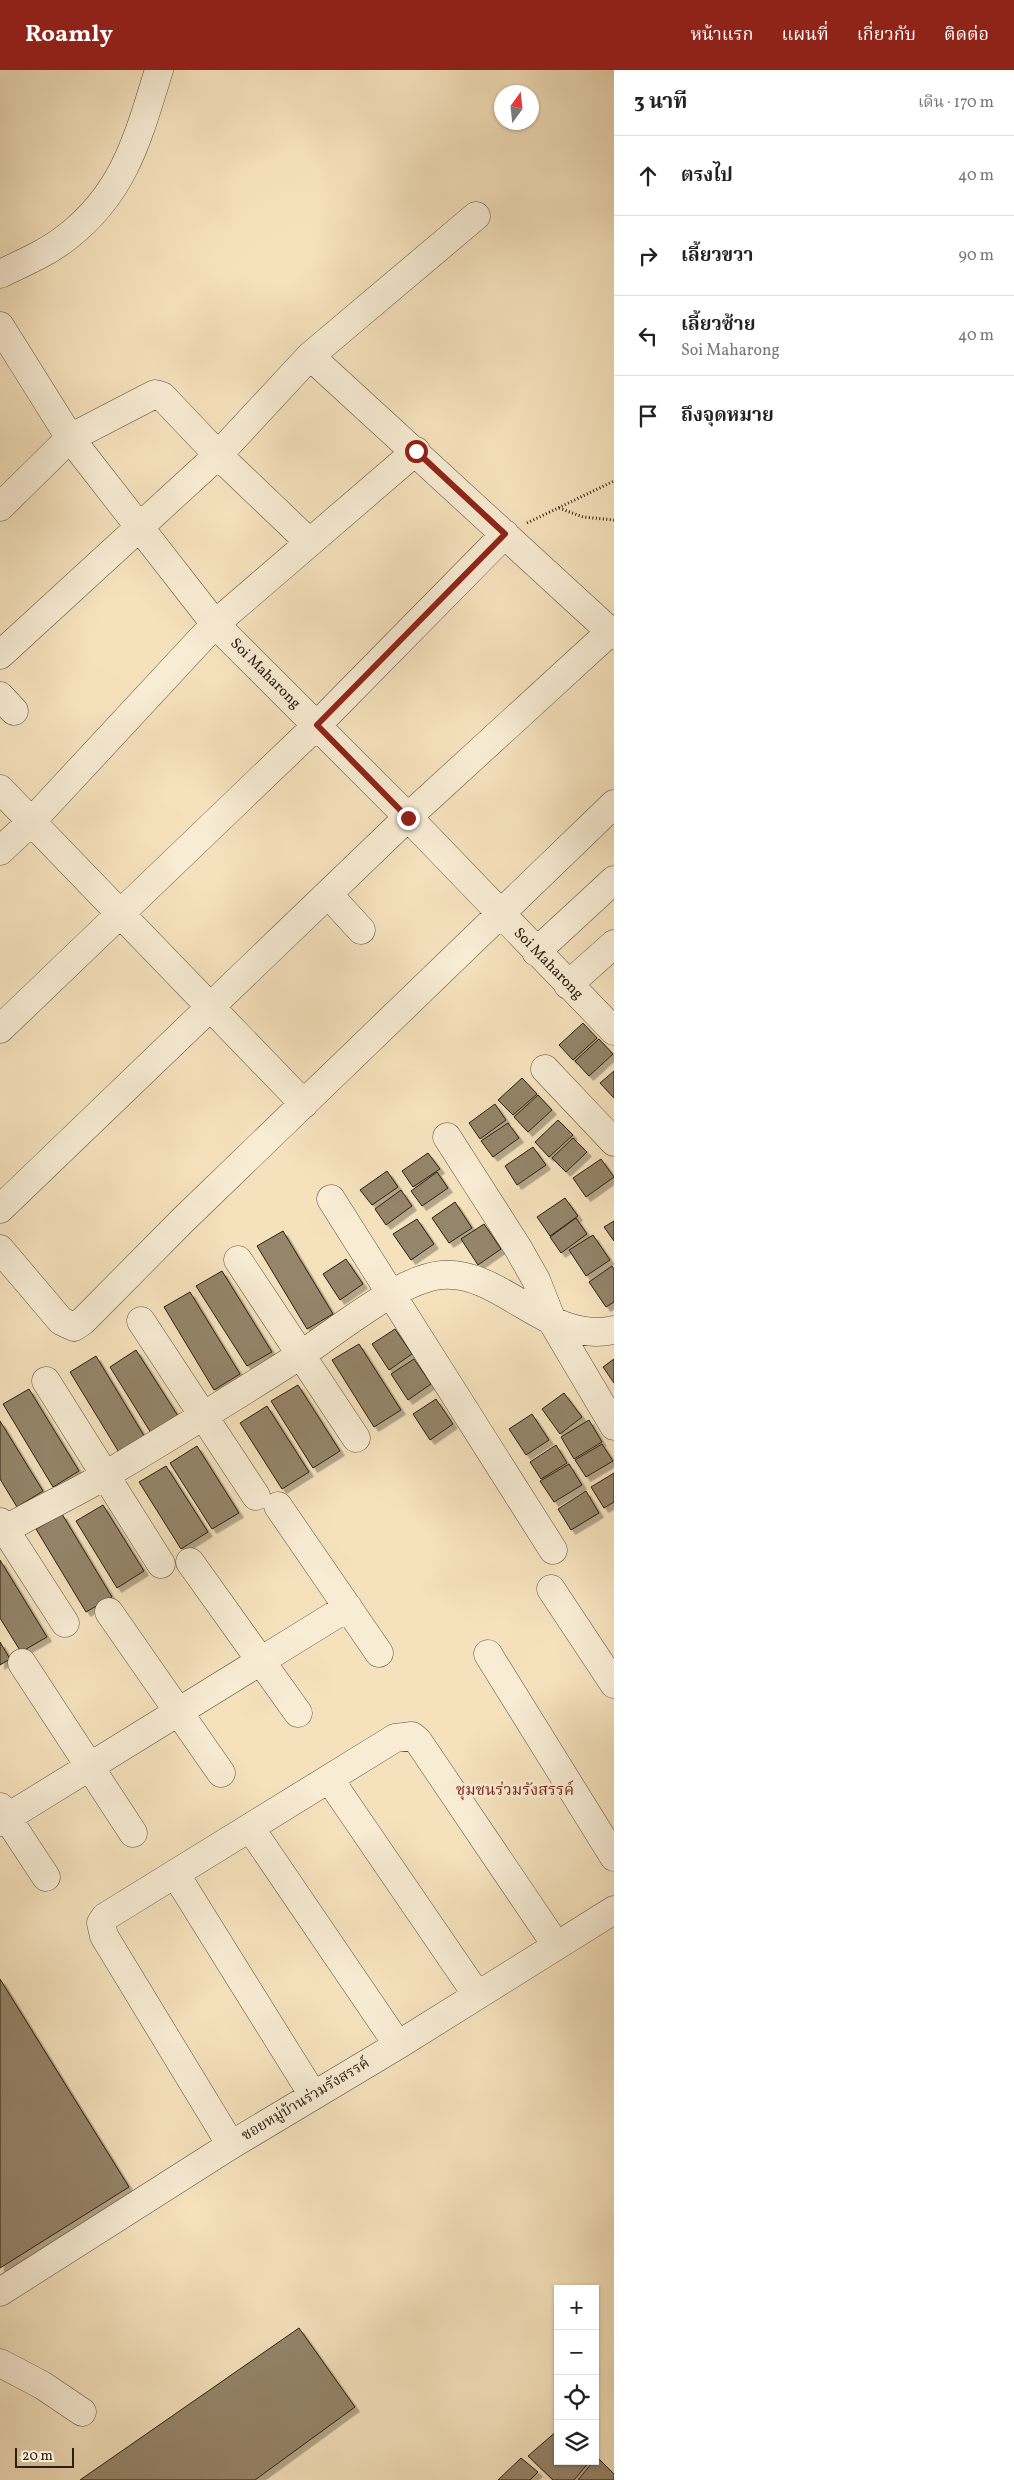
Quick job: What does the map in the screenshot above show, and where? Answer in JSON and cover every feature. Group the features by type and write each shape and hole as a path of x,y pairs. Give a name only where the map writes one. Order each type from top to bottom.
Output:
{"street":[{"path":"0,274 39,255 66,238 93,215 116,186 135,144 159,70"},
{"path":"0,655 139,525 218,455 310,356 476,216"},
{"name":"Soi Maharong","path":"4,344 70,438 215,624 317,725 614,1031"},
{"path":"0,1209 408,818 612,633 416,451 310,356"},
{"path":"0,508 70,438 155,394 162,396 218,455 309,542"},
{"path":"0,850 32,821 215,624 416,451"},
{"path":"0,1029 317,725 505,534"},
{"path":"0,789 304,1104"},
{"path":"0,1249 60,1321 68,1326 78,1325 614,804"},
{"path":"536,952 614,880"},
{"path":"328,894 361,930"},
{"path":"568,985 614,944"},
{"path":"545,1069 614,1142"},
{"path":"447,1137 518,1248 536,1280 554,1323 614,1426"},
{"path":"331,1198 554,1550"},
{"path":"238,1260 356,1438"},
{"path":"65,1623 2,1528 107,1475 302,1354 391,1295 422,1279 443,1275 464,1278 483,1284 554,1323 578,1330 602,1333 614,1330"},
{"path":"141,1322 203,1415 348,1607 379,1653"},
{"path":"46,1381 107,1475 161,1564"},
{"path":"190,1562 298,1714"},
{"path":"552,1589 614,1684"},
{"path":"46,1877 2,1816 90,1767 348,1607"},
{"path":"109,1612 221,1773"},
{"path":"488,1654 614,1857"},
{"path":"22,1663 133,1833"},
{"path":"231,2145 101,1929 101,1923 106,1917 251,1829 395,1738 412,1736 418,1742 556,1945"},
{"path":"330,1780 477,1995"},
{"path":"251,1829 398,2045"},
{"path":"176,1875 313,2095"},
{"name":"ซอยหมู่บ้านร่วมรังสรรค์","path":"0,2292 231,2145 398,2045 614,1910"},
{"path":"0,2363 42,2385 82,2412"}],"path":[{"path":"505,534 614,481"},
{"path":"558,508 583,517 614,520"}],"building":[{"path":"583,1023 597,1038 573,1060 559,1045"},
{"path":"599,1039 613,1054 589,1076 575,1061"},
{"path":"614,1071 614,1098 600,1083"},
{"path":"522,1078 537,1094 513,1115 498,1100"},
{"path":"538,1095 552,1110 528,1132 514,1117"},
{"path":"495,1104 506,1120 480,1139 469,1123"},
{"path":"558,1120 573,1135 549,1157 535,1142"},
{"path":"508,1123 519,1138 493,1157 481,1141"},
{"path":"573,1138 587,1152 566,1172 552,1158"},
{"path":"533,1147 546,1165 517,1185 505,1166"},
{"path":"428,1153 440,1169 413,1187 402,1171"},
{"path":"601,1159 614,1177 586,1197 573,1178"},
{"path":"387,1171 398,1187 372,1205 360,1190"},
{"path":"437,1172 448,1188 422,1206 411,1191"},
{"path":"401,1190 412,1206 386,1225 375,1209"},
{"path":"565,1198 578,1216 550,1236 537,1217"},
{"path":"455,1202 472,1228 449,1243 432,1218"},
{"path":"576,1218 587,1234 561,1253 550,1237"},
{"path":"417,1219 434,1244 411,1260 393,1234"},
{"path":"614,1221 614,1241 604,1227"},
{"path":"484,1224 501,1249 478,1265 461,1239"},
{"path":"283,1231 333,1314 307,1329 257,1246"},
{"path":"593,1235 610,1260 586,1276 569,1250"},
{"path":"346,1259 363,1284 340,1300 323,1274"},
{"path":"612,1266 614,1269 614,1302 606,1307 589,1282"},
{"path":"222,1271 272,1352 247,1366 196,1286"},
{"path":"190,1292 240,1374 214,1390 164,1307"},
{"path":"395,1329 412,1354 389,1370 372,1344"},
{"path":"359,1344 401,1410 374,1427 332,1360"},
{"path":"136,1350 178,1416 151,1433 110,1367"},
{"path":"96,1356 146,1439 120,1454 70,1372"},
{"path":"414,1359 431,1384 408,1400 391,1374"},
{"path":"614,1359 614,1383 603,1367"},
{"path":"298,1385 340,1451 313,1468 271,1401"},
{"path":"29,1389 79,1471 53,1487 3,1404"},
{"path":"564,1393 582,1417 560,1434 542,1409"},
{"path":"436,1399 453,1424 430,1440 413,1414"},
{"path":"267,1406 309,1472 282,1489 240,1423"},
{"path":"532,1414 549,1440 526,1455 509,1429"},
{"path":"589,1420 602,1442 574,1459 561,1437"},
{"path":"0,1421 43,1491 17,1507 0,1479"},
{"path":"602,1444 613,1461 586,1477 575,1460"},
{"path":"556,1445 567,1463 541,1479 530,1462"},
{"path":"197,1446 239,1513 212,1529 170,1463"},
{"path":"569,1464 582,1485 554,1502 540,1481"},
{"path":"166,1466 208,1532 181,1549 139,1482"},
{"path":"614,1473 614,1502 604,1508 591,1487"},
{"path":"586,1491 599,1513 571,1530 558,1509"},
{"path":"103,1505 144,1571 117,1588 76,1521"},
{"path":"62,1514 112,1597 86,1612 36,1529"},
{"path":"0,1560 47,1637 21,1652 0,1618"},
{"path":"0,1642 10,1659 0,1665"},
{"path":"0,1979 129,2187 0,2268"},
{"path":"299,2328 355,2407 255,2480 80,2480"},
{"path":"554,2433 554,2465 587,2465 574,2480 553,2480 528,2456"},
{"path":"521,2458 538,2472 530,2480 498,2480"},
{"path":"599,2459 614,2474 614,2480 578,2480 590,2465 599,2465"}],"district":[{"name":"ชุมชนร่วมรังสรรค์","path":"515,1791"}],"route":[{"path":"408,818 317,725 505,534 416,451"}]}
